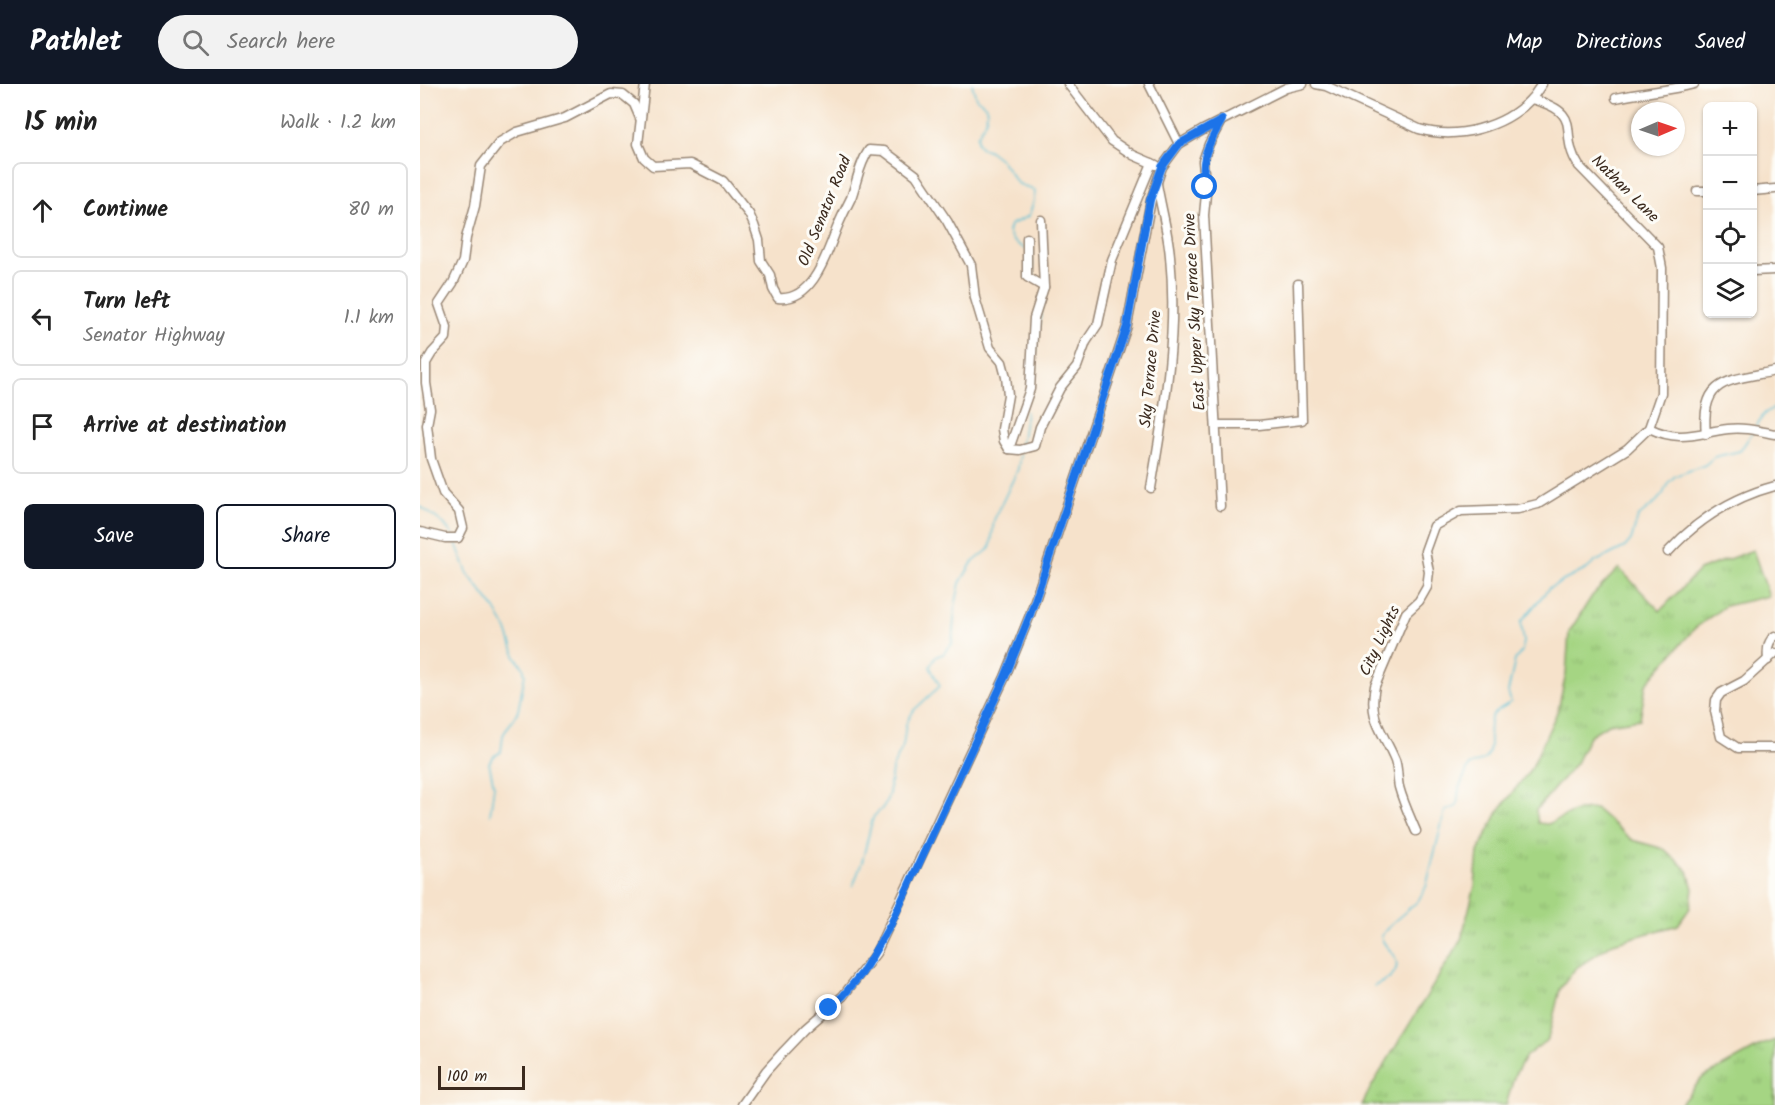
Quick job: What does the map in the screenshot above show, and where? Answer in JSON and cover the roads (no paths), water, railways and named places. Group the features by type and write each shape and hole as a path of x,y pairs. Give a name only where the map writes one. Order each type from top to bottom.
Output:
{"street":[{"name":"Old Senator Road","path":"645,84 638,144 644,158 653,166 690,164 723,181 749,214 759,240 761,261 770,275 778,298 787,299 804,289 819,274 851,197 863,157 869,150 884,151 916,175 947,221 971,265 975,298 990,348 1002,362 1006,376 1008,395 1002,429 1004,441 1009,449"},
{"path":"1068,84 1112,141 1133,155 1162,167"},
{"path":"1149,84 1179,144"},
{"path":"742,1105 766,1071 805,1029 843,996 876,952 1005,677 1030,615 1127,326 1150,200 1162,167 1179,144 1286,88 1303,84"},
{"path":"1316,84 1326,86 1393,118 1434,134 1460,133 1505,118 1531,99 1542,84"},
{"path":"1616,98 1639,92 1670,91 1694,84"},
{"path":"420,532 458,538 463,528 459,511 443,493 431,459 427,425 430,409 426,363 446,338 447,327 439,304 453,283 463,261 481,166 500,142 517,132 565,118 611,94 623,95 634,104 641,121"},
{"name":"Nathan Lane","path":"1531,99 1547,104 1562,113 1567,120 1574,158 1579,166 1658,247 1662,268 1660,393 1649,428"},
{"name":"East Upper Sky Terrace Drive","path":"1220,506 1203,161 1222,120"},
{"path":"1041,220 1044,287 1035,318 1030,389 1009,449 1020,450 1035,446 1040,427 1060,388 1077,367 1086,342 1098,324 1112,260 1152,164"},
{"name":"Sky Terrace Drive","path":"1151,488 1165,408 1173,328 1170,255 1156,181"},
{"path":"1757,191 1775,189"},
{"path":"1697,191 1703,191"},
{"path":"1027,238 1027,277 1044,287"},
{"path":"1757,271 1775,270"},
{"path":"1216,425 1258,425 1302,420 1298,284"},
{"path":"1706,434 1704,413 1708,399 1718,386 1775,371"},
{"path":"1649,428 1673,436 1706,434 1728,429 1747,429 1775,434"},
{"name":"City Lights","path":"1416,831 1400,792 1396,762 1373,712 1372,698 1406,613 1419,601 1427,587 1429,572 1425,551 1434,526 1461,511 1518,509 1538,504 1627,449 1649,428"},
{"path":"1668,552 1683,535 1712,514 1744,495 1775,486"},
{"path":"1775,636 1768,646 1772,657 1744,681 1721,693 1716,700 1714,711 1721,737 1738,748 1775,748"}],"waterway":[{"path":"972,84 976,98 985,105 987,110 986,120 977,136 977,143 1001,160 1017,183 1035,191 1029,216 1010,225 1008,232 1013,241 1025,249"},
{"path":"1031,254 1034,276"},
{"path":"1036,354 1042,306"},
{"path":"1756,426 1765,413 1775,408"},
{"path":"1021,446 1026,412"},
{"path":"1374,986 1392,976 1397,963 1381,936 1391,924 1418,901 1426,887 1445,811 1457,806 1459,788 1469,766 1486,758 1489,753 1489,726 1492,716 1511,702 1508,692 1515,660 1522,651 1524,642 1521,622 1549,588 1625,547 1631,540 1638,517 1654,504 1675,476 1705,465 1714,457 1740,451 1752,433"},
{"path":"853,886 862,862 872,821 884,807 889,794 892,769 903,746 906,724 914,710 940,686 930,667 935,657 943,654 952,644 955,607 960,583 972,563 991,545 994,520 1018,469 1020,454"},
{"path":"420,506 444,524 452,534"},
{"path":"455,541 468,574 495,609 507,630 516,658 525,674 518,711 503,735 501,752 489,763 494,786 490,815"}]}
